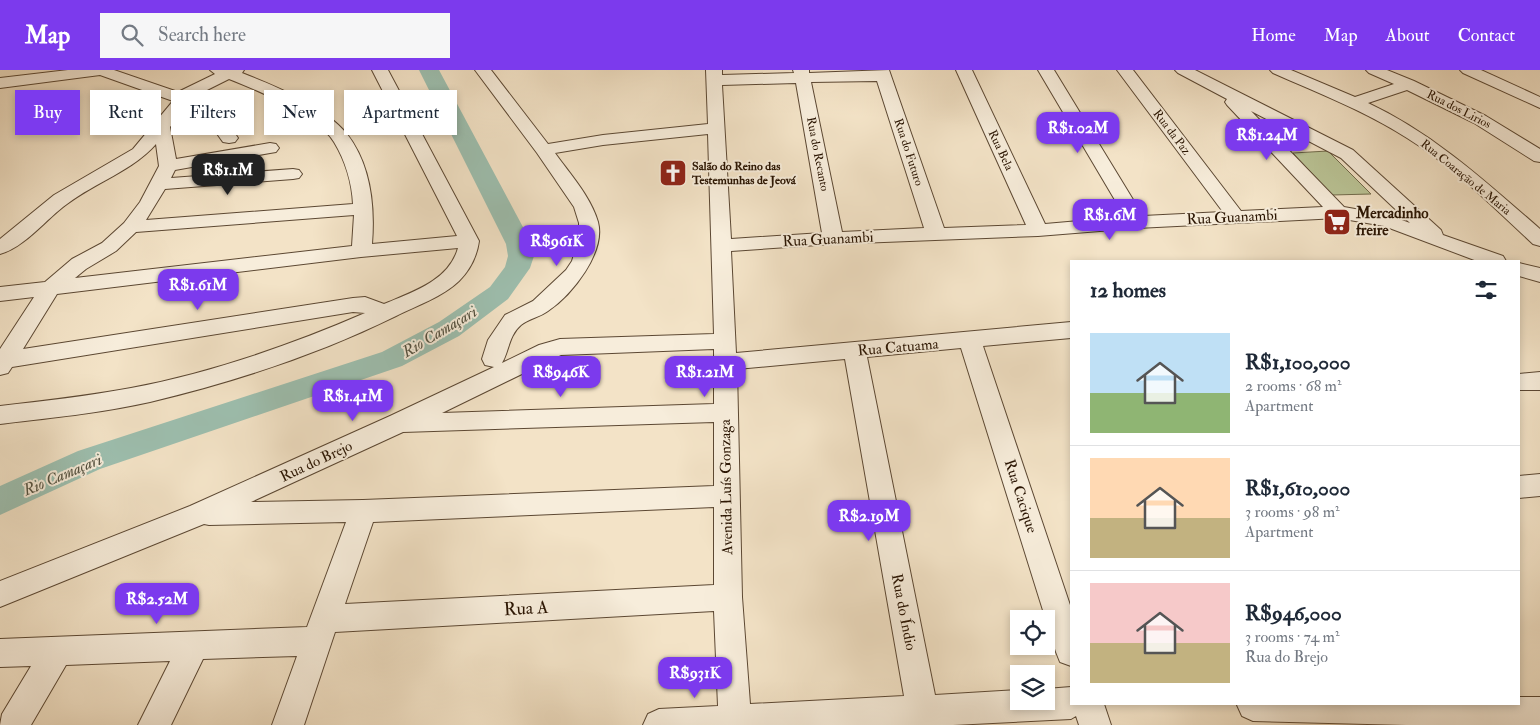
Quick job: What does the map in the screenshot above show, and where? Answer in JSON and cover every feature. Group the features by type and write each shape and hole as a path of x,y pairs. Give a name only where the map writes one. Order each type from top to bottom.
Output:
{"street":[{"path":"0,83 102,70 171,95"},
{"path":"0,415 73,406 149,393 224,373 290,351 384,312 436,288 450,278 460,268 467,255 469,241 380,70"},
{"path":"483,70 544,150 583,207 589,223 589,238 586,251 582,262 573,275 542,306 513,320 499,340 493,359"},
{"name":"Rua Bela","path":"964,70 1038,230"},
{"path":"1046,70 1138,222"},
{"name":"Rua da Paz","path":"1125,70 1236,217"},
{"path":"1182,70 1347,154 1442,242"},
{"name":"Rua Coaração de Maria","path":"1278,70 1393,123 1434,148 1540,240"},
{"name":"Rua dos Lirios","path":"1374,70 1477,117 1540,157"},
{"path":"1468,70 1540,103"},
{"path":"196,90 227,71 285,99 335,132 341,138 358,174 364,209 361,251"},
{"path":"714,75 882,73"},
{"name":"Rua do Futuro","path":"882,73 936,234"},
{"name":"Rua do Recanto","path":"802,74 833,238"},
{"name":"Avenida Luís Gonzaga","path":"714,75 724,352 728,596 735,723"},
{"path":"1354,104 1408,84"},
{"path":"1219,88 1338,212"},
{"path":"0,248 61,199 139,153 171,114"},
{"path":"2,364 50,289 79,264 109,247 131,227 160,184 168,166 162,127"},
{"path":"544,150 603,140 715,128"},
{"path":"168,166 270,148"},
{"path":"160,184 293,174"},
{"path":"131,227 364,209"},
{"name":"Rua Guanambi","path":"720,246 833,238 1038,230 1138,222 1338,212 1388,221 1493,260"},
{"path":"0,294 361,251 469,241"},
{"path":"2,364 353,305 365,304 384,312"},
{"name":"Rua Catuama","path":"724,352 855,350 1070,330"},
{"name":"Rua Cacique","path":"970,340 1070,649"},
{"name":"Rua do Brejo","path":"0,594 200,514 399,423 537,355 554,349 724,352"},
{"name":"Rua do Índio","path":"855,350 923,718"},
{"path":"1520,382 1540,381"},
{"path":"399,423 724,413"},
{"path":"1520,487 1540,485"},
{"path":"200,514 363,511 727,496"},
{"path":"288,725 363,511"},
{"name":"Rua A","path":"0,653 194,646 321,630 728,596"},
{"path":"154,725 194,646"},
{"path":"13,725 57,651"},
{"path":"659,725 923,718 1070,703"},
{"path":"1088,705 1095,725"},
{"path":"1256,711 1392,717 1540,713"}],"green space":[{"path":"1328,151 1371,194 1332,195 1293,153"}],"waterway":[{"name":"Rio Camaçari","path":"0,501 89,460 392,359 449,329 499,293 517,268 521,256 519,244 429,70"}],"place":[{"name":"Salão do Reino das Testemunhas de Jeová","path":"673,173"},
{"name":"Mercadinho freire","path":"1337,222"}]}
